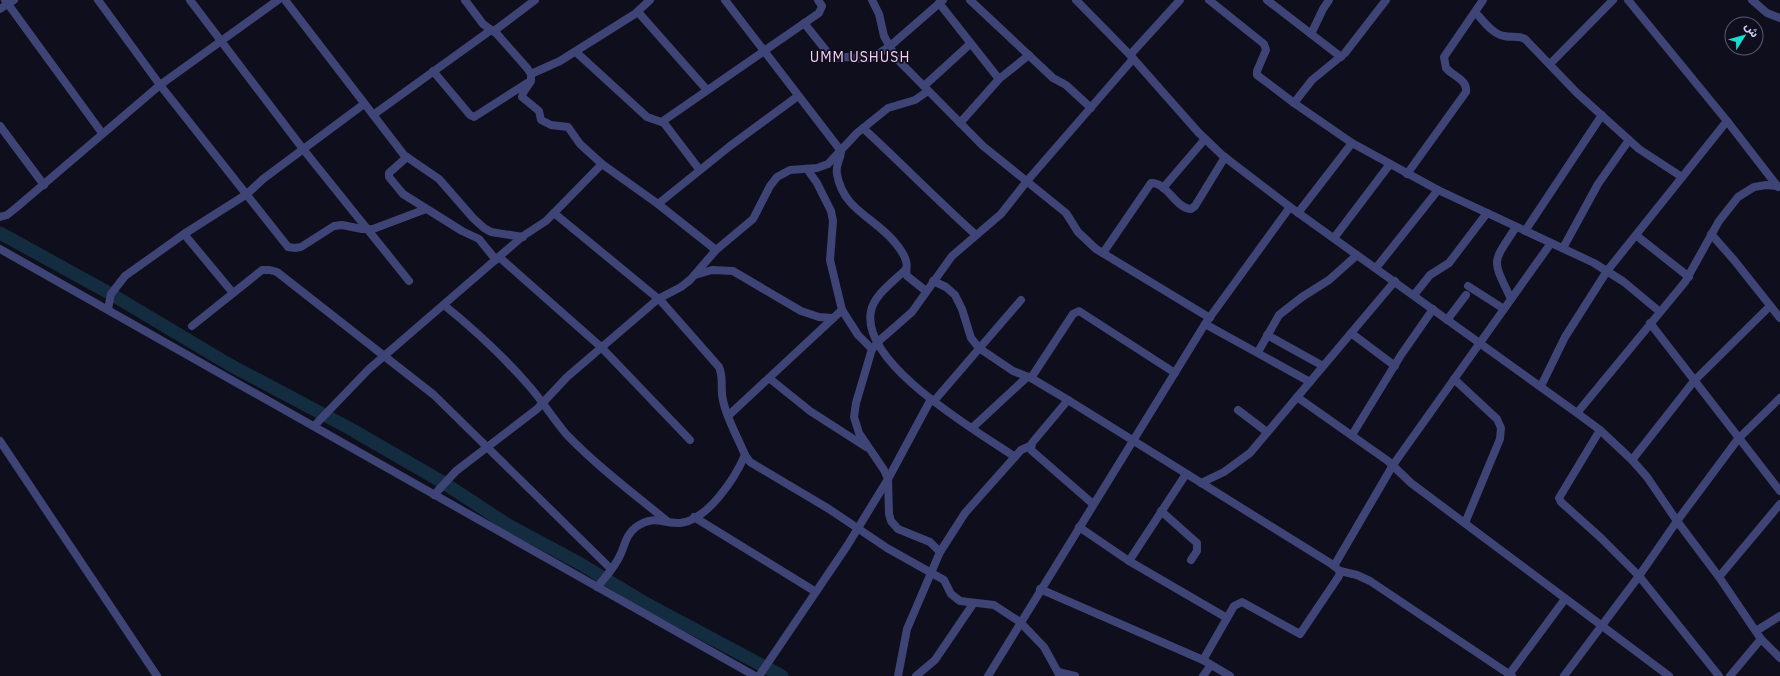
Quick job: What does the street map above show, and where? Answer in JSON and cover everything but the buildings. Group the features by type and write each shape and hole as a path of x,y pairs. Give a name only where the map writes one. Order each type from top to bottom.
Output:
{"street":[{"path":"98,0 160,85 288,247 301,247 334,226 346,225 368,229 378,227 426,209"},
{"path":"190,0 304,149 409,281"},
{"path":"0,217 7,215 44,185 160,85 220,40 278,0"},
{"path":"285,0 372,115 407,157 434,174 473,218 484,228 491,232 523,237"},
{"path":"465,0 480,20 492,30 531,77"},
{"path":"372,115 535,0"},
{"path":"433,71 470,115 474,117 531,77 576,52 637,12 650,0"},
{"path":"724,0 841,151"},
{"path":"663,121 822,10 822,5 818,0"},
{"path":"872,0 877,8 881,28 889,47 896,58 983,146 1061,208 1084,238 1103,253 1208,321 1310,382"},
{"path":"970,0 1054,78 1066,85 1091,108"},
{"path":"1076,0 1131,57 1205,139 1225,157 1298,213 1480,342 1600,430 1632,460 1658,492 1761,639 1780,658"},
{"path":"1209,0 1264,44 1266,50 1257,75 1294,104 1352,143 1407,174 1563,248 1607,271 1660,312"},
{"path":"1267,0 1341,57"},
{"path":"1311,34 1323,8 1329,0"},
{"path":"1294,104 1312,80 1341,57 1386,0"},
{"path":"1407,174 1466,92 1464,83 1446,68 1444,57 1483,0"},
{"path":"1550,64 1613,0"},
{"path":"1628,0 1727,121 1779,188"},
{"path":"1752,0 1767,13 1780,18"},
{"path":"0,9 9,1 102,134"},
{"path":"940,552 930,542 902,530 893,524 889,514 888,479 884,470 869,449 857,428 855,410 869,354 874,346 904,320 952,256 1001,214 1027,181 1091,108 1177,1"},
{"path":"804,23 830,56 835,59 847,57 860,59 869,58 889,47 941,2 970,44 999,80"},
{"path":"637,12 642,15 707,90"},
{"path":"1474,12 1496,33 1506,37 1518,36 1525,39 1577,93 1639,149 1682,177"},
{"path":"434,495 456,472 543,403 561,383 658,298 681,287 695,275 716,250 753,219 770,186 777,177 790,170 817,168 828,164 864,128 888,108 916,100 970,44"},
{"path":"576,52 647,118 663,121 699,169"},
{"path":"960,123 999,80 1029,55"},
{"path":"531,77 522,93 522,96 539,111 542,120 551,125 568,127 580,144 602,164 658,204 716,250"},
{"path":"658,204 699,169 798,96"},
{"path":"108,309 111,294 125,276 184,234 247,194 364,104"},
{"path":"1525,231 1602,115"},
{"path":"1541,386 1565,337 1607,271 1637,236 1727,121"},
{"path":"0,126 44,185"},
{"path":"864,128 938,201 976,235"},
{"path":"1163,188 1205,139"},
{"path":"1563,248 1592,194 1629,140"},
{"path":"1298,213 1352,143"},
{"path":"841,151 836,171 844,196 854,208 881,228 896,245 906,260 905,270 909,278 926,291"},
{"path":"407,157 390,170 389,177 403,194 479,239 497,259 601,347 690,440"},
{"path":"1103,253 1151,183 1155,183 1163,188 1187,209 1194,208 1225,157"},
{"path":"314,426 358,380 384,356 523,237 542,225 602,164"},
{"path":"1334,238 1390,164"},
{"path":"807,169 817,183 831,211 832,221 830,260 842,310 858,335 874,346 916,387 1015,457"},
{"path":"1578,413 1689,277 1711,234 1728,208 1743,192 1760,185 1779,188"},
{"path":"1376,268 1438,190"},
{"path":"988,676 1040,589 1208,321 1290,207"},
{"path":"554,212 658,298 684,324 719,367 723,381 723,401 728,416 745,455 757,467 859,528 946,583 957,599 963,603 994,605 1020,622 1044,647 1059,674 1075,676"},
{"path":"1414,295 1430,275 1449,263 1487,213"},
{"path":"1511,299 1496,262 1497,256 1516,227"},
{"path":"184,234 233,293"},
{"path":"1711,234 1734,260 1780,318"},
{"path":"1637,236 1689,277"},
{"path":"1203,660 1234,606 1242,602 1300,634 1339,576 1337,569 1393,465 1551,243"},
{"path":"0,249 755,676"},
{"path":"1258,352 1280,315 1286,309 1329,280 1357,255"},
{"path":"192,326 262,270 273,271 434,395 611,569"},
{"path":"695,275 712,270 732,271 807,313 819,317 833,318"},
{"path":"874,346 870,322 872,306 905,270"},
{"path":"933,281 946,287 954,296 962,309 971,338 979,348 1013,371 1029,377 1133,440 1337,569 1370,581 1510,675 1565,599"},
{"path":"1201,483 1224,472 1242,460 1268,432 1395,281"},
{"path":"1447,320 1467,290 1504,309"},
{"path":"759,676 859,528 933,400 1021,300"},
{"path":"444,305 498,352 543,403 566,434 593,460 667,521"},
{"path":"1632,460 1694,381 1770,306"},
{"path":"1352,435 1433,309"},
{"path":"728,416 842,310"},
{"path":"972,428 1029,377 1073,314 1079,311 1175,373"},
{"path":"1650,323 1780,491"},
{"path":"1351,333 1395,366"},
{"path":"1267,335 1323,366"},
{"path":"769,378 810,411 869,449"},
{"path":"1454,379 1496,419 1501,432 1500,439 1464,523"},
{"path":"1297,397 1393,465 1406,479 1669,676"},
{"path":"1564,676 1639,576 1738,438 1780,398"},
{"path":"898,676 907,628 932,574 940,552 965,513 1015,457 1023,449 1030,446 1068,400"},
{"path":"1238,410 1268,432"},
{"path":"1600,430 1559,498 1639,576 1719,676"},
{"path":"0,441 157,676"},
{"path":"1030,446 1034,453 1093,504"},
{"path":"597,587 621,555 627,536 634,529 651,521 681,523 694,518 710,506 724,492 735,476 745,455"},
{"path":"1129,561 1186,474"},
{"path":"1719,577 1780,504"},
{"path":"1161,511 1196,544 1197,551 1190,560"},
{"path":"694,518 816,592"},
{"path":"1079,527 1129,561 1227,618"},
{"path":"1040,589 1203,660 1230,676"},
{"path":"916,676 935,660 973,604"},
{"path":"1756,631 1780,616"},
{"path":"1730,676 1761,639"},
{"path":"1203,676 1211,665"}],"waterway":[{"path":"0,233 111,294 230,365 349,428 444,483 508,525 579,563 647,604 782,676"}],"district":[{"name":"UMM USHUSH","path":"860,57"}]}
